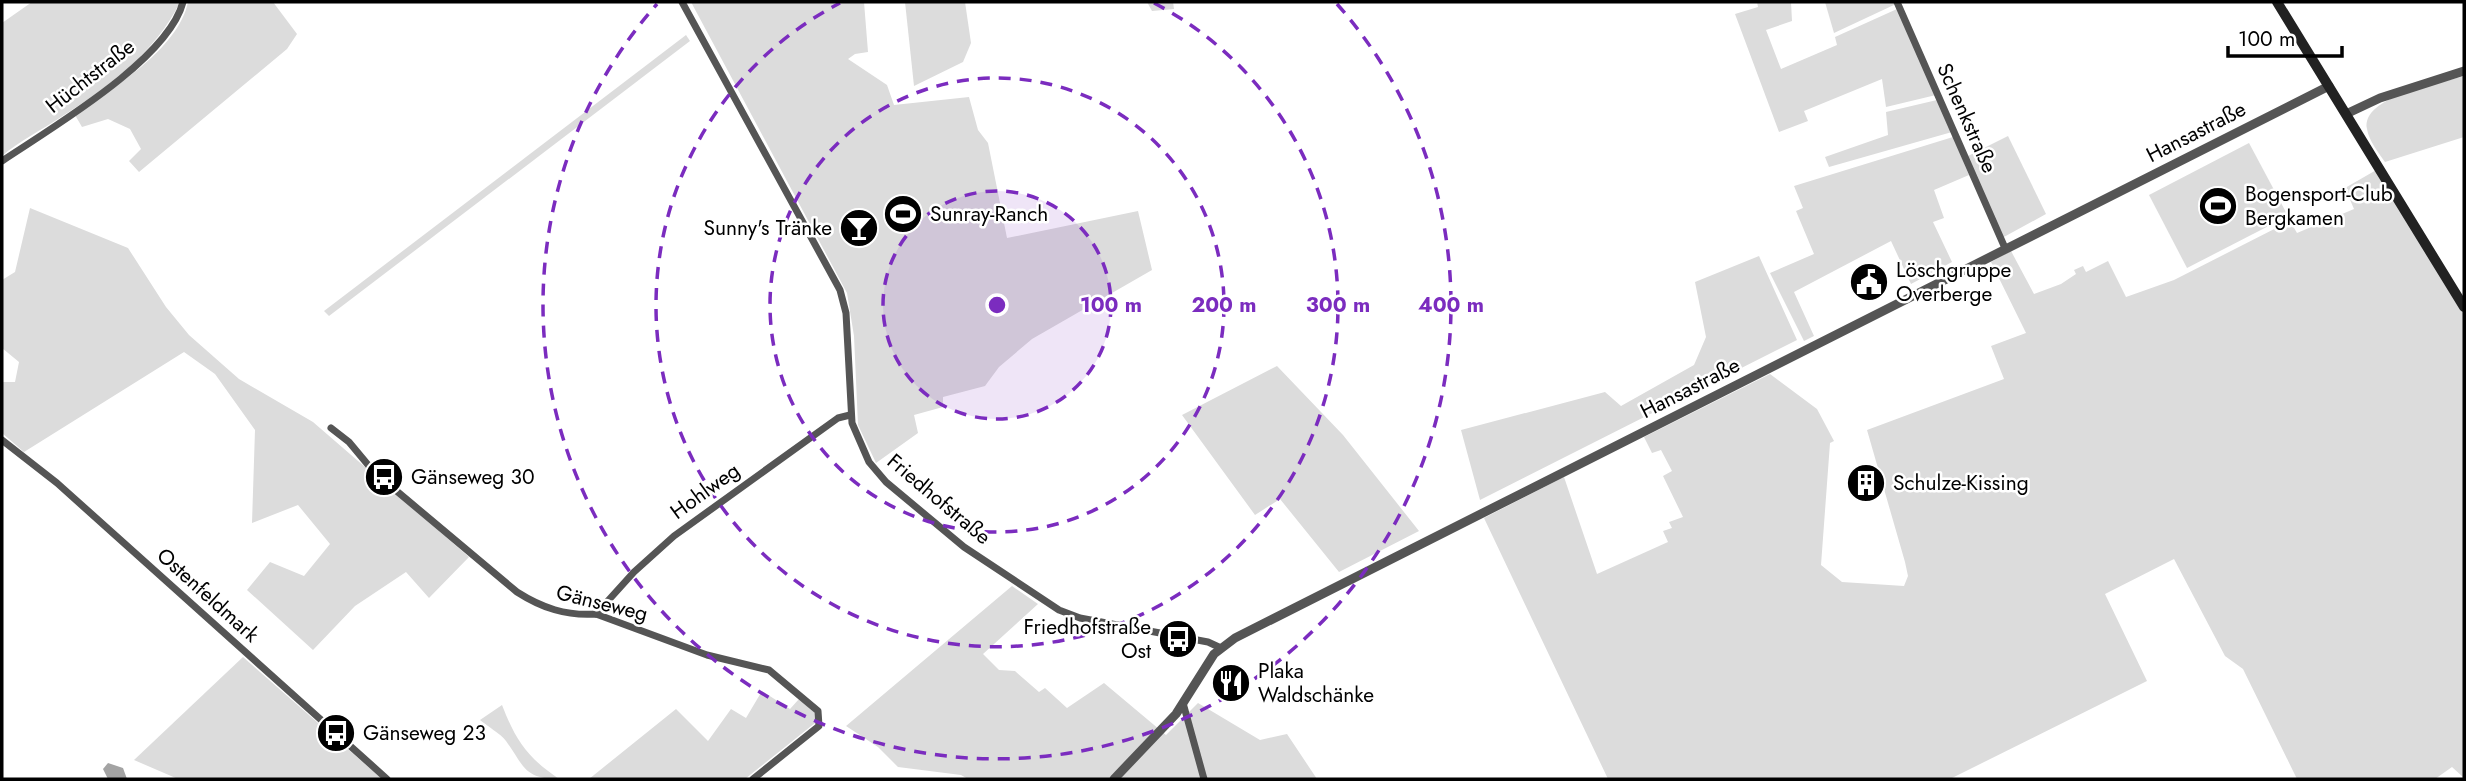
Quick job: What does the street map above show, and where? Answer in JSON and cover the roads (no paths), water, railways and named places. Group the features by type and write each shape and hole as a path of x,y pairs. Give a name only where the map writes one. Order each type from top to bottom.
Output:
{"main road":[{"path":"2277,2 2464,307"}],"street":[{"name":"Hüchtstraße","path":"2,161 61,122 130,69 175,23 183,2"},
{"name":"Friedhofstraße","path":"682,2 840,290 846,313 850,415 863,452 886,482 964,547 1048,604 1080,618 1208,642 1221,648"},
{"name":"Schenkstraße","path":"1897,2 2004,248"},
{"path":"2346,114 2380,97 2464,71"},
{"name":"Hansastraße","path":"1114,779 1183,703 1206,663 1221,648 2004,248 2329,86"},
{"name":"Hohlweg","path":"596,614 634,572 674,536 838,418 850,415"},
{"name":"Gänseweg","path":"331,428 349,442 374,472 517,592 535,603 578,616 596,614 707,655 769,670 789,685 818,711 821,718 819,726 753,779"},
{"name":"Ostenfeldmark","path":"2,440 57,483 387,779"},
{"path":"1183,703 1204,779"}],"place":[{"name":"Bogensport-Club Bergkamen","path":"2218,206"},
{"name":"Sunray-Ranch","path":"903,214"},
{"name":"Sunny's Tränke","path":"859,228"},
{"name":"Löschgruppe Overberge","path":"1869,282"},
{"name":"Gänseweg 30","path":"384,477"},
{"name":"Schulze-Kissing","path":"1866,483"},
{"name":"Friedhofstraße Ost","path":"1178,639"},
{"name":"Plaka Waldschänke","path":"1231,683"},
{"name":"Gänseweg 23","path":"336,733"}]}
